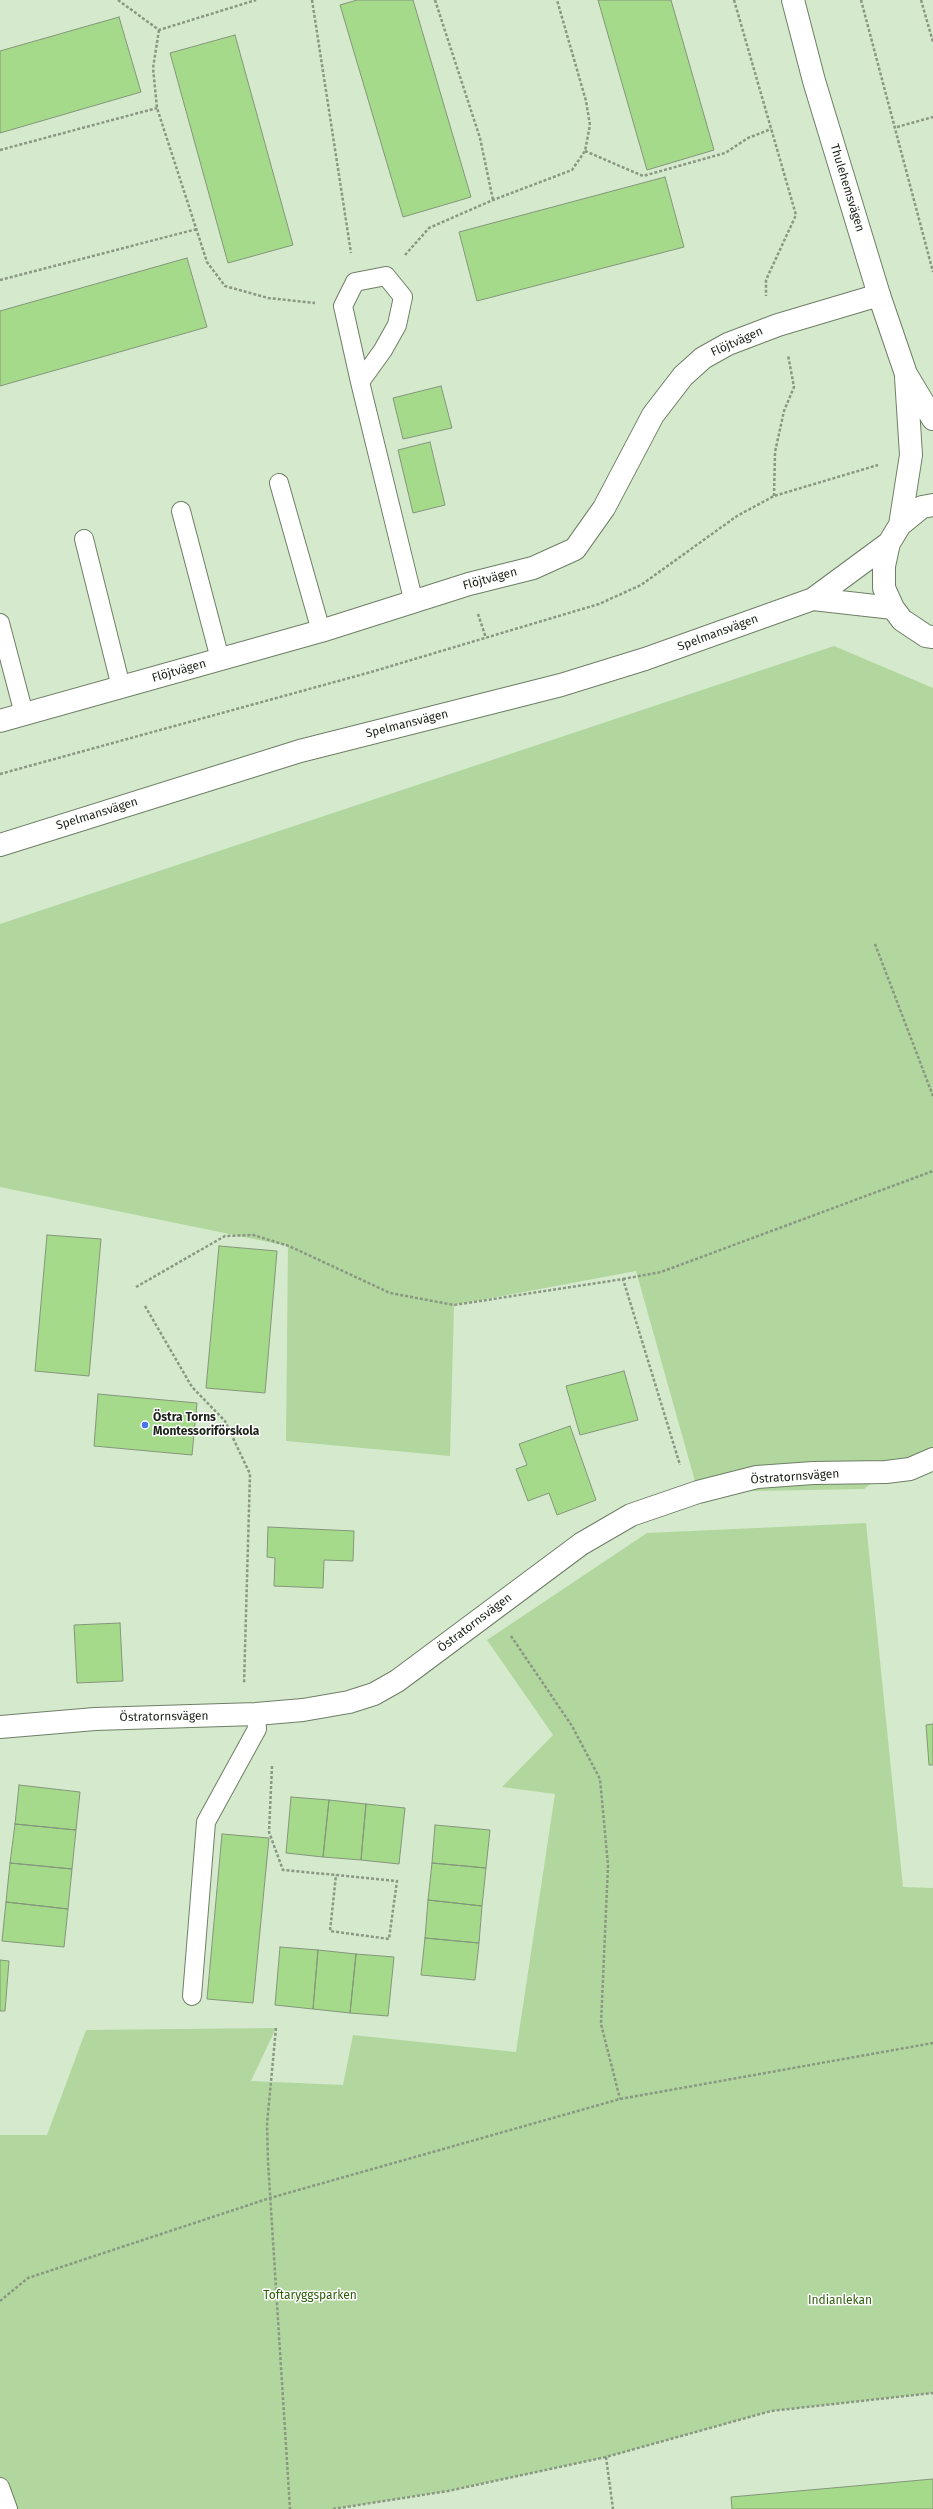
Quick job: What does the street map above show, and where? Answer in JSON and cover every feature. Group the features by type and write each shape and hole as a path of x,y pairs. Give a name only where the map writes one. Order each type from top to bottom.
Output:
{"street":[{"name":"Thulehemsvägen","path":"793,0 814,81 879,295 906,374 933,419"},
{"name":"Flöjtvägen","path":"0,720 320,631 414,603 469,584 533,568 575,549 604,508 653,415 683,376 703,358 728,344 778,325 879,295"},
{"name":"Thulehemsvägen","path":"895,534 911,455 906,374"},
{"name":"Spelmansvägen","path":"0,845 300,751 561,685 645,659 813,599 895,534 922,507 933,505"},
{"path":"895,534 884,566 884,588 893,608 902,620 926,636 933,637"},
{"name":"Spelmansvägen","path":"813,599 893,608"},
{"name":"Östratornsvägen","path":"0,1727 95,1719 252,1719 348,1702 374,1694 397,1681 581,1544 631,1515 689,1495 757,1477 814,1473 886,1472 910,1469 933,1459"}],"lane":[{"path":"360,382 383,350 397,324 403,297 386,276 355,282 343,306 360,382 414,603"},
{"path":"279,484 320,631"},
{"path":"181,511 220,659"},
{"path":"84,539 121,687"},
{"path":"0,623 24,714"},
{"path":"192,1996 206,1822 252,1719"},
{"path":"0,2487 8,2509"}],"path":[{"path":"118,0 159,30"},
{"path":"159,30 256,0"},
{"path":"312,0 355,282"},
{"path":"435,0 480,138 493,200"},
{"path":"386,276 429,228 493,200 572,170 585,151 590,125 586,100 557,0"},
{"path":"734,0 796,215 766,280 766,296 778,325 790,363 794,387 784,411 775,452 774,496"},
{"path":"861,0 896,127 933,272"},
{"path":"921,0 933,42"},
{"path":"159,30 153,68 157,108 207,262 225,286 268,298 343,306"},
{"path":"0,150 157,108"},
{"path":"896,127 933,117"},
{"path":"585,151 643,176 725,153 748,138 771,129"},
{"path":"0,280 197,229"},
{"path":"0,774 371,672 599,604 641,585 737,516 774,496 911,455"},
{"path":"875,944 933,1096"},
{"path":"136,1287 226,1236 253,1235 288,1246 390,1293 454,1305 661,1272 933,1171"},
{"path":"623,1279 689,1495"},
{"path":"146,1306 192,1387 225,1421 250,1474 252,1719 273,1743 269,1832 283,1870 336,1875 397,1881 389,1939 330,1931 336,1875"},
{"path":"493,1609 572,1726 600,1779 608,1865 600,2024 620,2099"},
{"path":"276,2028 267,2124 270,2198 290,2509"},
{"path":"0,2301 28,2278 270,2198 620,2099 933,2043"},
{"path":"333,2509 448,2491 606,2457 771,2411 933,2393"},
{"path":"606,2457 613,2509"}],"green space":[{"path":"834,646 933,688 933,1459 886,1472 864,1489 698,1492 636,1271 454,1305 450,1456 286,1441 288,1246 0,1187 0,924"},
{"name":"Toftaryggsparken","path":"866,1523 903,1887 933,1888 933,2393 771,2411 606,2457 448,2491 333,2509 0,2509 0,2135 47,2135 86,2030 276,2028 251,2081 343,2085 353,2035 516,2052 555,1794 502,1787 553,1735 487,1640 647,1533"}],"building":[{"path":"357,0 413,0 471,197 403,217 340,5"},
{"path":"598,0 671,0 714,150 647,170"},
{"path":"119,17 141,92 0,133 0,51"},
{"path":"235,35 293,245 228,263 170,53"},
{"path":"665,177 684,247 477,301 459,232"},
{"path":"187,258 207,327 0,386 0,311"},
{"path":"441,386 452,428 403,439 393,398"},
{"path":"430,442 445,505 413,513 398,450"},
{"path":"47,1235 101,1239 89,1376 35,1371"},
{"path":"219,1246 277,1251 265,1393 206,1388"},
{"path":"624,1371 638,1420 580,1435 566,1386"},
{"name":"Östra Torns Montessoriförskola","path":"98,1394 197,1403 192,1455 94,1446"},
{"path":"570,1426 596,1500 557,1515 549,1493 528,1501 516,1469 527,1465 519,1444"},
{"path":"268,1527 354,1531 353,1561 324,1560 323,1588 274,1586 275,1558 267,1557"},
{"path":"120,1623 123,1681 77,1683 74,1625"},
{"path":"933,1724 933,1765 929,1765 926,1725"},
{"path":"19,1785 80,1792 76,1830 15,1824"},
{"path":"291,1797 329,1800 323,1857 286,1853"},
{"path":"329,1800 366,1804 361,1860 323,1857"},
{"path":"366,1804 405,1808 399,1864 361,1860"},
{"path":"15,1824 76,1830 72,1869 10,1863"},
{"path":"435,1825 490,1830 486,1868 432,1863"},
{"path":"222,1834 269,1838 253,2003 207,1999"},
{"path":"10,1863 72,1869 68,1909 6,1902"},
{"path":"432,1863 486,1868 482,1906 428,1900"},
{"path":"428,1900 482,1906 479,1943 425,1938"},
{"path":"6,1902 68,1909 64,1947 2,1941"},
{"path":"425,1938 479,1943 475,1980 421,1975"},
{"path":"280,1947 318,1950 313,2009 275,2005"},
{"path":"318,1950 356,1954 350,2013 313,2009"},
{"path":"356,1954 394,1957 388,2016 350,2013"},
{"path":"0,1960 9,1961 5,2011 0,2011"},
{"path":"933,2479 933,2509 732,2509 731,2497"}],"place":[{"name":"Östra Torns Montessoriförskola","path":"145,1425"}],"park label":[{"name":"Indianlekan","path":"840,2301"}]}
